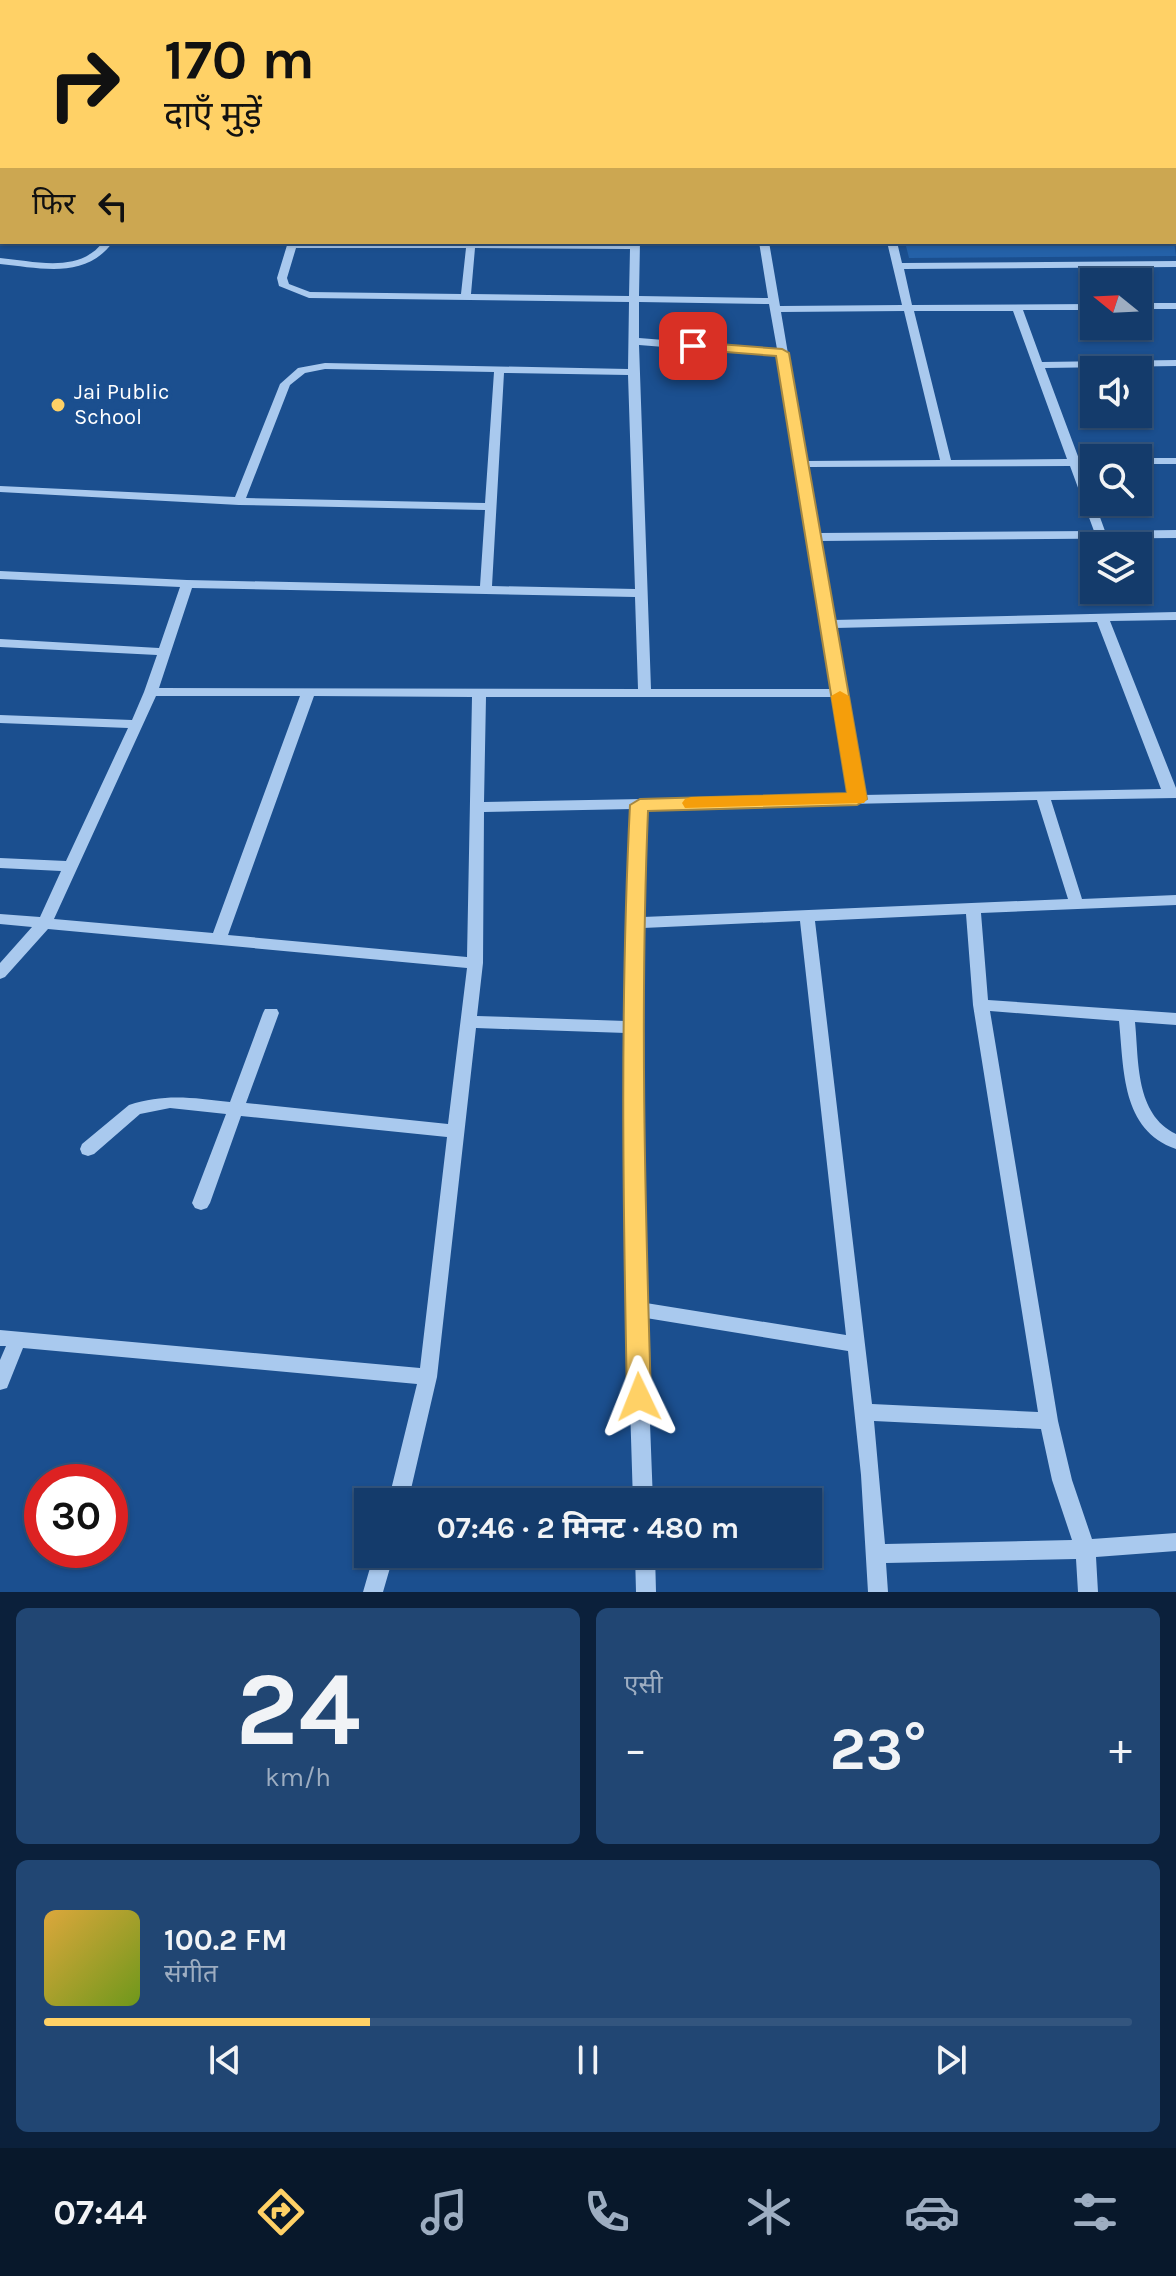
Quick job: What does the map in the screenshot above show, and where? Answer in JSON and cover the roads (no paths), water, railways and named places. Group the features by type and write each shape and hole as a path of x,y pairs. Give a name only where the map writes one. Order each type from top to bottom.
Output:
{"street":[{"path":"0,261 84,263 103,252 107,244"},
{"path":"645,691 633,372 635,299 635,244 292,244 282,278 284,286 309,295 635,299 909,308 1080,307"},
{"path":"466,297 470,244"},
{"path":"764,244 857,799"},
{"path":"892,244 946,463"},
{"path":"898,266 1176,264"},
{"path":"1152,306 1176,306"},
{"path":"1017,307 1100,532"},
{"path":"633,341 782,353"},
{"path":"1038,365 1176,363"},
{"path":"239,501 285,384 302,370 325,366 633,372"},
{"path":"486,590 499,370"},
{"path":"1152,461 1176,461"},
{"path":"801,464 1080,462"},
{"path":"0,489 239,501 490,507"},
{"path":"1152,534 1176,534"},
{"path":"813,537 1080,535"},
{"path":"0,575 187,584 641,593"},
{"path":"0,973 45,922 151,692 187,584"},
{"path":"828,624 1176,616"},
{"path":"477,807 1173,793 1102,617"},
{"path":"0,643 165,652"},
{"path":"219,938 309,691"},
{"path":"401,1488 428,1377 475,963 479,691"},
{"path":"151,692 839,693"},
{"path":"0,719 135,724"},
{"path":"1042,795 1076,902"},
{"path":"640,805 634,1027 636,1309 642,1488"},
{"path":"0,863 70,866"},
{"path":"635,923 1176,900"},
{"path":"973,910 981,1005 1049,1421 1062,1480 1085,1549 1088,1592"},
{"path":"807,916 856,1345 878,1592"},
{"path":"0,919 475,963"},
{"path":"981,1005 1176,1019"},
{"path":"201,1203 271,1013"},
{"path":"1126,1015 1139,1107 1147,1122 1165,1139 1176,1142"},
{"path":"469,1022 634,1027"},
{"path":"88,1149 127,1115 150,1105 170,1102 456,1131"},
{"path":"636,1309 856,1345"},
{"path":"0,1382 9,1338 428,1377"},
{"path":"863,1412 1049,1421"},
{"path":"875,1554 1085,1549 1176,1542"},
{"path":"373,1592 380,1568"},
{"path":"645,1568 646,1592"}],"place":[{"name":"Jai Public School","path":"58,405"}]}
